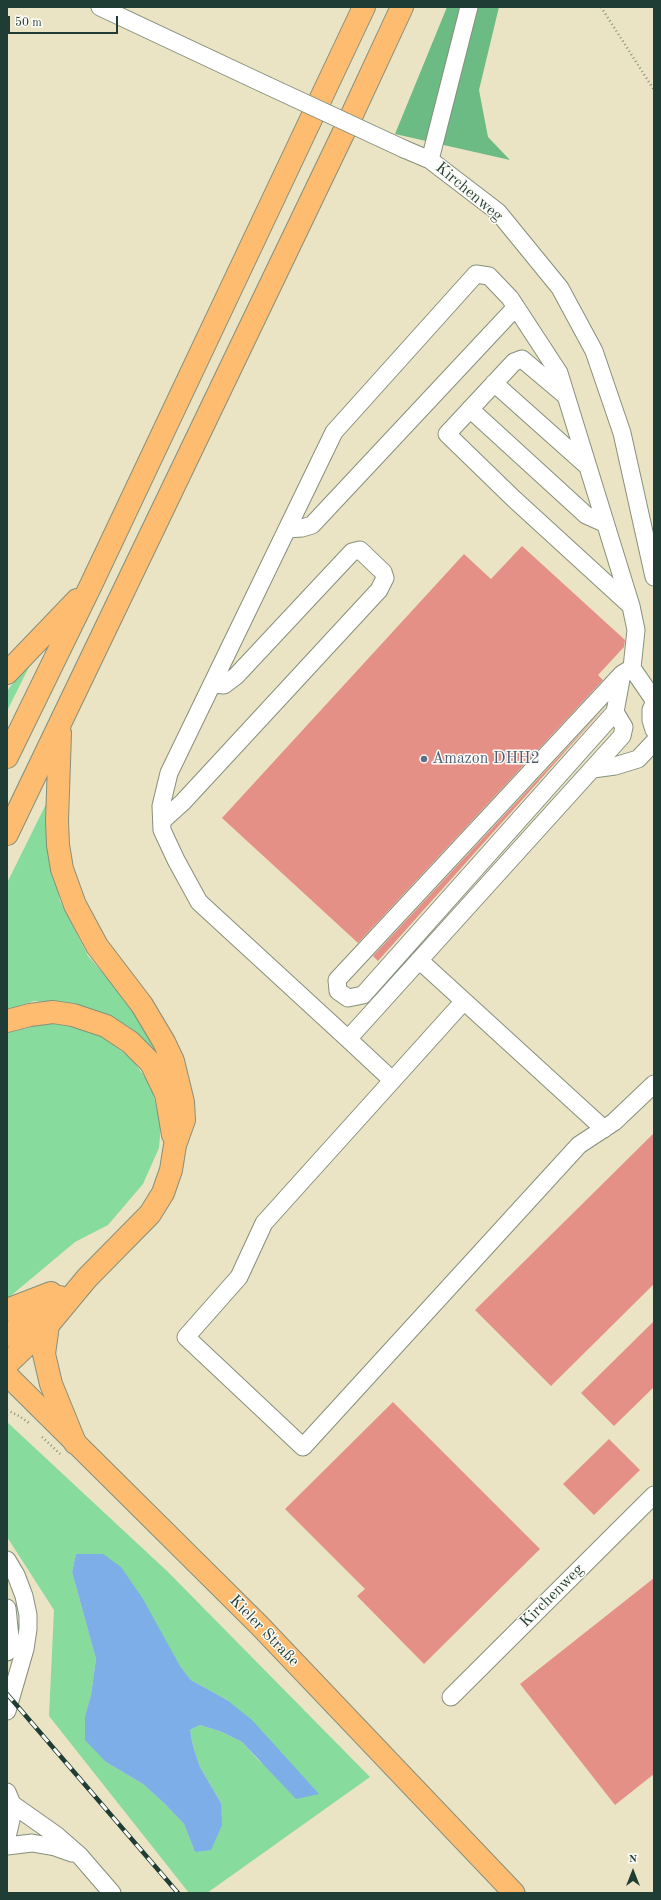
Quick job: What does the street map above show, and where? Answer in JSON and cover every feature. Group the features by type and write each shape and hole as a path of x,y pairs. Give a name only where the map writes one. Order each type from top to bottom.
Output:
{"highway":[{"path":"7,757 91,585 364,7"},
{"path":"7,834 60,727 402,7"},
{"path":"7,673 91,585"},
{"path":"7,1364 48,1325 87,1278 150,1214 163,1193 171,1170 175,1145 184,1120 183,1102 172,1061 164,1042 142,1005 97,946 75,906 62,869 57,829 60,727"},
{"path":"7,1021 30,1015 52,1012 74,1015 106,1026 130,1042 151,1064 166,1094 175,1145"},
{"path":"7,1310 24,1305 87,1278"},
{"path":"7,1336 87,1278"},
{"path":"48,1325 44,1354 51,1384 76,1443"}],"main road":[{"name":"Kieler Straße","path":"7,1375 259,1625 514,1893"}],"street":[{"name":"Kirchenweg","path":"100,7 430,160 498,212 560,288 594,351 622,433 654,577"},
{"path":"430,160 469,7"},
{"path":"392,1080 198,902 162,830 161,806 169,773 334,432 476,274 489,276 516,307 559,373 586,465 631,606 636,630 627,671 615,712 363,995 348,998 338,991 337,980 627,671"},
{"path":"287,529 302,528 312,525 516,307"},
{"path":"566,396 522,359 514,362 447,434 514,499 631,606"},
{"path":"494,383 586,465"},
{"path":"470,409 586,515 604,523"},
{"path":"162,821 183,802 379,590 385,578 383,572 360,550 352,552 236,676 224,685 212,684"},
{"path":"627,671 654,702 651,720 654,730"},
{"path":"348,1039 622,736 624,727 615,712"},
{"path":"593,769 615,766 638,759 654,742"},
{"path":"419,960 604,1129"},
{"path":"464,1001 264,1223 239,1277 186,1337 303,1447 579,1145 614,1122 654,1084"},
{"name":"Kirchenweg","path":"451,1697 654,1495"},
{"path":"7,1560 16,1575 24,1596 28,1614 28,1629 25,1649 7,1711"},
{"path":"7,1608 10,1637 7,1652"},
{"path":"7,1837 9,1809 33,1820 56,1835 80,1856 112,1893"},
{"path":"7,1846 32,1843 55,1847 80,1856"}],"path":[{"path":"602,7 654,90"}],"green space":[{"path":"447,7 499,7 479,90 488,137 510,160 395,134"},
{"path":"35,655 7,711 7,691"},
{"path":"46,804 51,857 60,901 88,956 140,1016 162,1053 158,1058 129,1027 78,1005 34,1001 7,1010 7,883"},
{"path":"69,1021 99,1034 132,1059 151,1086 161,1125 159,1148 143,1184 108,1225 75,1242 7,1299 7,1033 39,1025"},
{"path":"7,1422 168,1572 370,1777 207,1893 189,1893 49,1716 54,1610 7,1537","holes":["76,1554 180,1666 191,1680 227,1700 262,1764 242,1742 222,1732 200,1725 190,1730 193,1746 200,1767 221,1803 195,1852 184,1824 165,1804 143,1784 106,1762 85,1716 91,1695 96,1659 72,1572"]}],"water":[{"path":"76,1554 103,1554 121,1567 143,1599 180,1666 191,1680 227,1700 252,1720 319,1794 296,1799 242,1742 222,1732 200,1725 190,1730 193,1746 200,1767 221,1803 222,1825 211,1850 195,1852 184,1824 165,1804 143,1784 106,1762 85,1740 85,1716 91,1695 96,1659 72,1572"}],"building":[{"name":"Amazon DHH2","path":"522,546 625,640 624,647 598,675 603,680 358,943 222,818 464,554 491,579"},
{"path":"606,706 378,961 373,956"},
{"path":"654,1133 654,1284 551,1386 475,1310"},
{"path":"654,1321 654,1387 614,1426 581,1393"},
{"path":"393,1402 540,1549 424,1664 357,1596 365,1589 285,1509"},
{"path":"609,1439 640,1470 594,1515 563,1484"},
{"path":"654,1578 654,1774 615,1805 520,1684"}],"railway":[{"path":"7,1694 178,1893"}],"place":[{"name":"Amazon DHH2","path":"424,759"}]}
